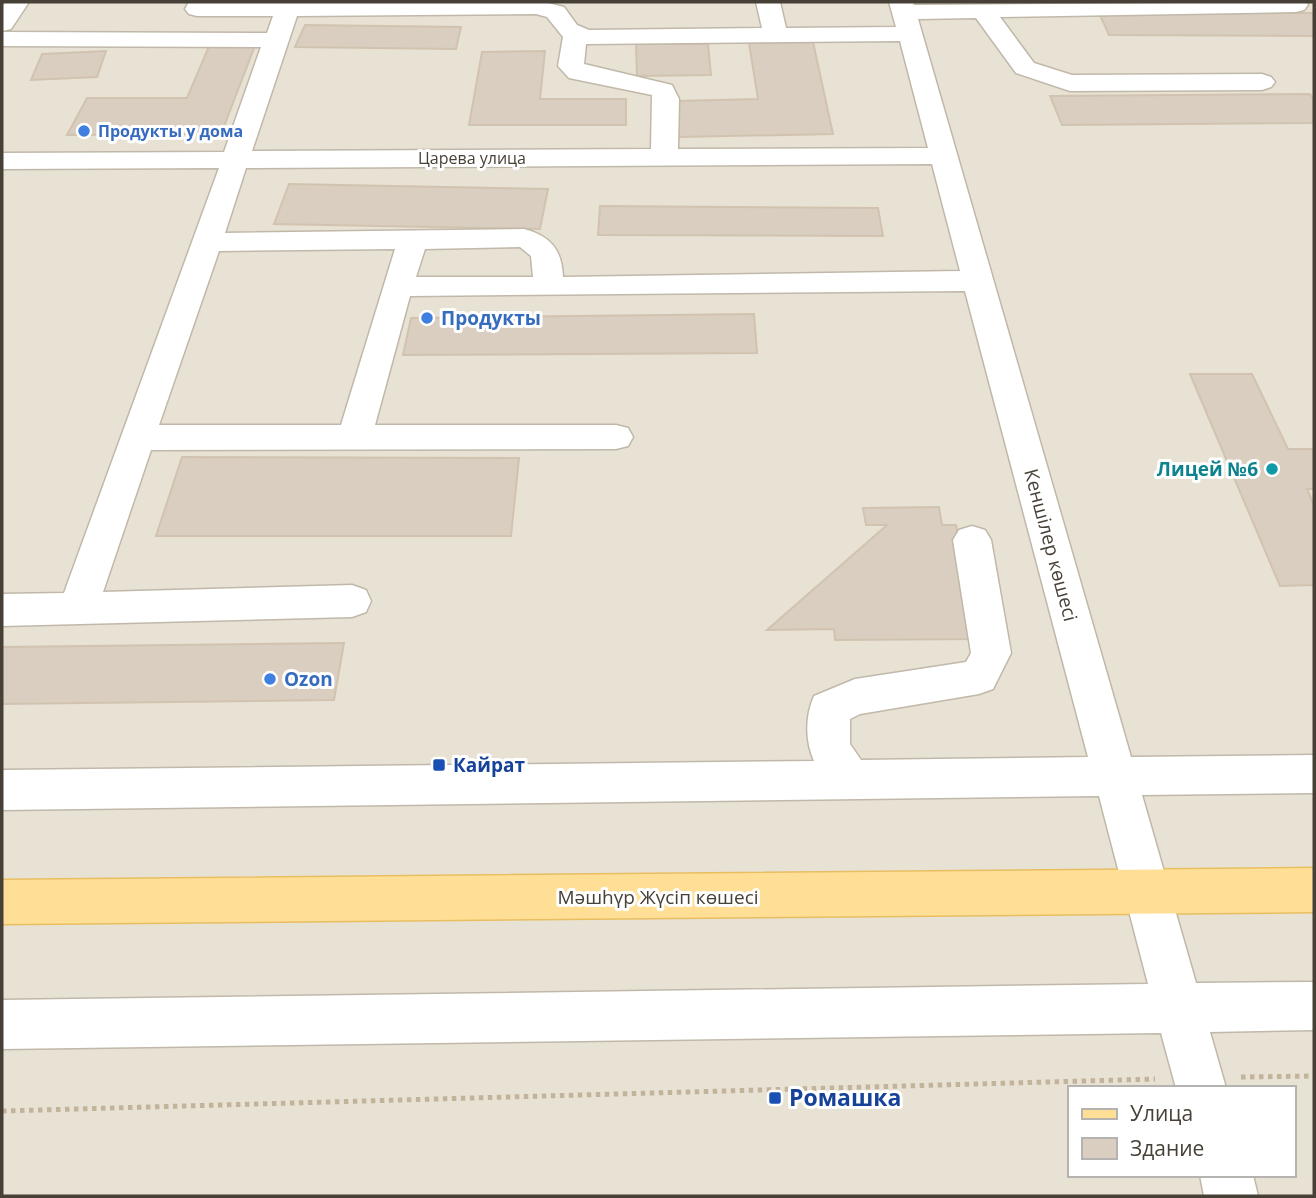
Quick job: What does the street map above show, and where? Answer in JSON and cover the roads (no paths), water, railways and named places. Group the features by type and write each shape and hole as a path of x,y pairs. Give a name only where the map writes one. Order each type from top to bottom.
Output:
{"main road":[{"name":"Мәшһүр Жүсіп көшесі","path":"2,902 1314,890"}],"street":[{"path":"2,24 17,2"},
{"path":"768,2 776,35"},
{"path":"178,40 199,6 287,9 557,7 566,30 575,35 776,35 905,16 1062,5 1296,5"},
{"path":"78,608 287,9"},
{"path":"982,10 1026,68 1070,83 1262,82"},
{"name":"Кеншілер көшесі","path":"905,16 1200,1083"},
{"path":"575,35 571,66 578,72 663,90 666,99 664,157"},
{"path":"2,39 276,40"},
{"name":"Царева улица","path":"2,161 943,156"},
{"path":"207,242 524,238 539,243 547,255 548,286"},
{"path":"355,437 413,240"},
{"path":"398,286 978,281"},
{"path":"137,438 616,437"},
{"path":"850,780 829,748 829,709 855,697 979,677 991,653 972,540"},
{"path":"2,610 352,601"},
{"path":"2,790 1314,774"},
{"path":"2,1025 1314,1006"},
{"path":"1226,1177 1231,1196"}],"place":[{"name":"Продукты у дома","path":"84,131"},
{"name":"Продукты","path":"427,318"},
{"name":"Лицей №6","path":"1272,469"},
{"name":"Ozon","path":"270,679"},
{"name":"Кайрат","path":"439,765"},
{"name":"Ромашка","path":"775,1098"}]}
